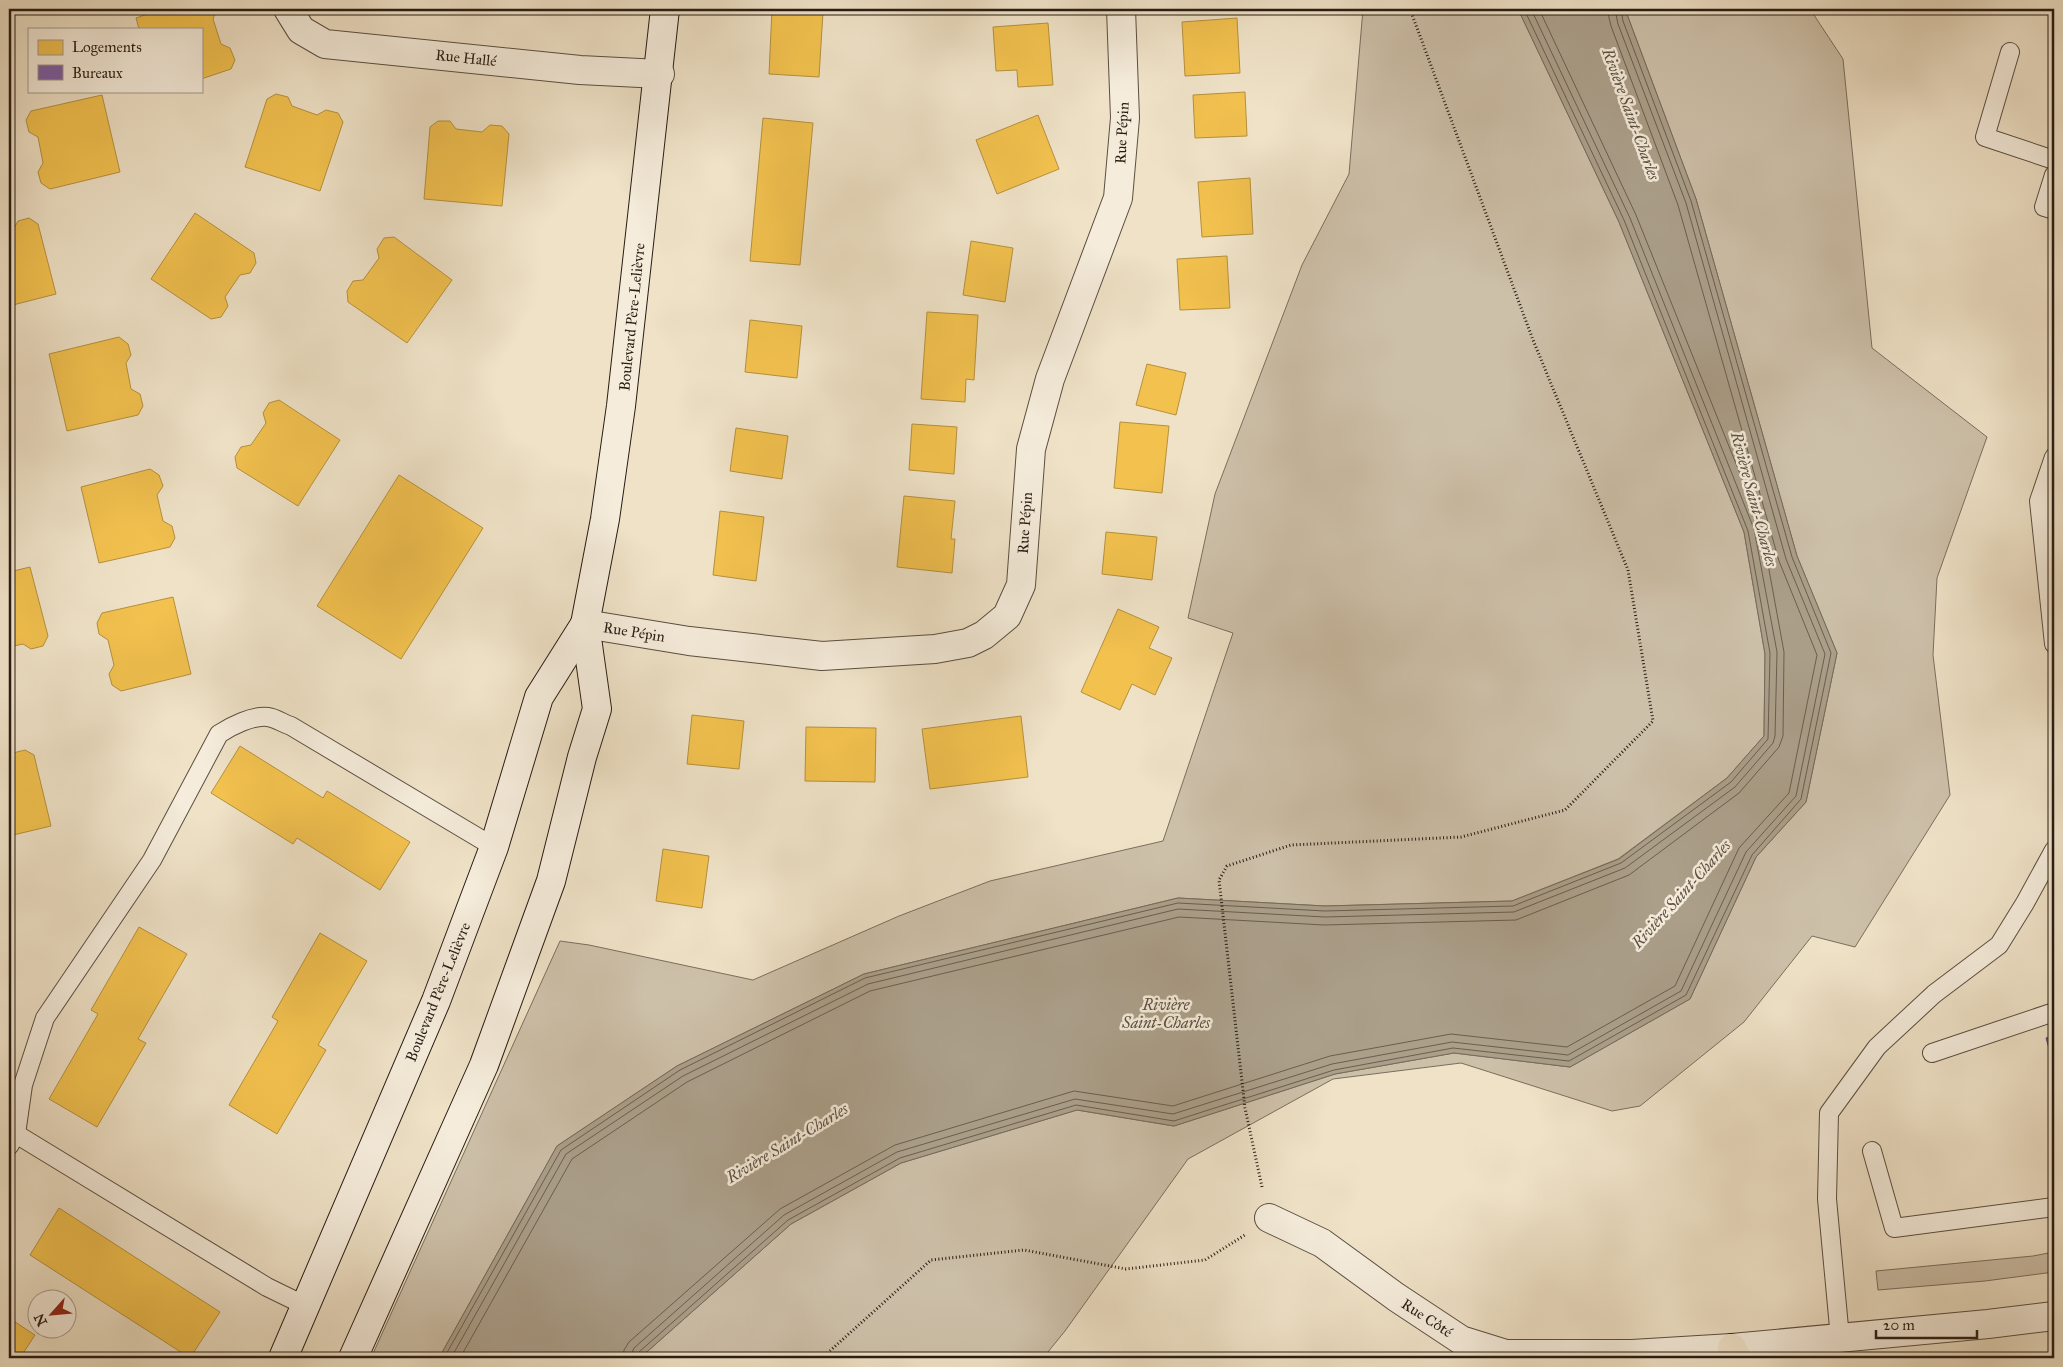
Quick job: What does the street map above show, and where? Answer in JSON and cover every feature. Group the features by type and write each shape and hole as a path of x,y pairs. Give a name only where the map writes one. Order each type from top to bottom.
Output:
{"street":[{"name":"Rue Hallé","path":"288,9 301,30 325,44 580,70 660,74"},
{"name":"Boulevard Père-Lelièvre","path":"354,1358 484,1065 551,881 582,757 597,709 585,624 605,519 622,406 660,74 665,9"},
{"name":"Rue Pépin","path":"585,624 689,641 822,656 936,649 968,643 984,634 1007,616 1021,584 1031,449 1050,379 1118,198 1125,118 1121,9"},
{"name":"Boulevard Père-Lelièvre","path":"284,1358 436,1001 494,847 539,697 585,624"},
{"name":"Rue Côté","path":"1269,1218 1322,1243 1396,1297 1461,1340 1506,1354 1732,1355 1840,1338 2054,1316"}],"lane":[{"path":"2010,52 1985,137 2054,160"},
{"path":"2054,175 2044,206 2054,210"},
{"path":"2054,457 2039,501 2048,543 2054,644"},
{"path":"306,1306 268,1287 13,1140 23,1085 45,1018 152,860 219,734 230,726 246,720 268,717 291,726 494,847"},
{"path":"1840,1338 1827,1199 1829,1113 1877,1048 1934,994 1999,945 2053,855"},
{"path":"1932,1053 2054,1012"},
{"path":"1872,1151 1894,1228 2054,1208"}],"path":[{"path":"822,1358 931,1260 1024,1250 1126,1270 1205,1260 1269,1218 1245,1108 1220,880 1227,866 1291,845 1461,837 1565,810 1653,721 1628,570 1533,340 1410,9"}],"shaded area":[{"path":"1363,9 1518,9 1619,222 1744,532 1765,654 1764,736 1727,778 1618,859 1512,901 1325,906 1178,898 864,974 677,1066 557,1146 439,1358 371,1358 560,941 589,945 753,980 899,916 990,881 1163,841 1233,633 1188,618 1215,494 1302,265 1349,174"},
{"path":"1625,9 1810,9 1843,59 1872,348 1987,437 1937,578 1933,655 1950,795 1855,947 1812,936 1744,1022 1640,1106 1612,1111 1461,1063 1333,1079 1188,1159 1065,1331 1043,1358 640,1358 791,1224 901,1163 1077,1110 1174,1126 1335,1074 1454,1053 1570,1067 1690,999 1756,857 1806,802 1837,653 1797,556 1696,199"},
{"path":"2054,1252 2054,1272 1985,1281 1878,1290 1876,1271 2033,1256"}],"water":[{"name":"Rivière Saint-Charles","path":"1518,9 1625,9 1696,199 1797,556 1837,653 1806,802 1756,857 1690,999 1570,1067 1454,1053 1335,1074 1174,1126 1077,1110 901,1163 791,1224 640,1358 439,1358 557,1146 677,1066 864,974 1178,898 1325,906 1512,901 1619,859 1727,778 1764,736 1765,654 1744,532 1619,222"}],"building: Logements":[{"path":"162,9 217,9 213,19 221,44 230,48 235,60 231,69 202,79 202,28 139,28 136,18"},
{"path":"772,9 823,12 819,77 769,74"},
{"path":"1237,18 1240,73 1185,76 1182,22"},
{"path":"1048,23 1053,85 1018,87 1017,70 996,71 993,27"},
{"path":"1245,92 1247,136 1195,138 1193,95"},
{"path":"276,94 288,97 292,106 317,115 326,110 338,113 343,122 320,191 245,167 267,99"},
{"path":"102,95 120,172 50,189 41,183 38,172 43,163 38,137 29,132 26,120 31,111"},
{"path":"1038,115 1059,169 997,194 976,140"},
{"path":"763,118 813,123 800,265 750,261"},
{"path":"438,121 450,121 456,129 482,132 490,125 502,126 509,134 502,206 424,199 430,127"},
{"path":"1250,178 1253,234 1202,237 1198,182"},
{"path":"195,213 254,253 256,263 250,273 240,275 225,297 228,306 221,317 211,319 151,279"},
{"path":"29,218 38,224 56,294 9,306 9,231 13,230 18,221"},
{"path":"394,237 452,280 407,343 348,302 347,291 353,281 363,280 379,258 377,249 384,238"},
{"path":"971,241 1013,248 1005,302 963,295"},
{"path":"1227,256 1230,308 1180,310 1177,259"},
{"path":"927,312 978,315 974,380 966,379 965,402 921,399"},
{"path":"750,320 802,326 797,378 745,372"},
{"path":"119,337 128,344 131,355 126,363 131,389 140,394 143,406 138,415 67,431 49,354"},
{"path":"1147,364 1186,373 1176,415 1136,405"},
{"path":"279,400 340,440 298,506 237,468 235,457 241,447 251,445 266,423 263,413 269,403"},
{"path":"1120,422 1169,426 1162,493 1114,488"},
{"path":"912,424 957,427 954,474 909,470"},
{"path":"736,428 788,436 782,479 730,471"},
{"path":"150,469 159,475 163,486 157,495 163,521 172,526 175,538 170,547 99,563 81,487"},
{"path":"399,475 483,528 401,659 317,606"},
{"path":"904,496 955,501 951,539 955,539 952,573 897,567"},
{"path":"720,511 764,517 756,581 713,575"},
{"path":"1106,532 1157,537 1152,580 1102,574"},
{"path":"30,567 48,636 43,646 31,649 23,644 9,647 9,572"},
{"path":"173,597 191,674 121,691 112,685 109,674 114,665 108,640 99,634 97,623 102,613"},
{"path":"1118,609 1159,627 1149,648 1172,658 1155,695 1132,684 1120,710 1081,692"},
{"path":"692,715 744,721 739,769 687,764"},
{"path":"1021,716 1028,777 930,789 922,729"},
{"path":"806,727 876,728 875,782 805,781"},
{"path":"240,746 323,798 327,791 410,842 380,890 297,838 293,844 211,793"},
{"path":"25,750 34,755 51,826 9,836 9,761 13,753"},
{"path":"663,849 709,856 702,908 656,901"},
{"path":"139,927 187,954 138,1039 146,1043 97,1127 49,1099 98,1014 91,1010"},
{"path":"320,933 367,961 318,1045 326,1050 277,1134 229,1105 278,1021 272,1017"},
{"path":"59,1208 220,1312 190,1358 30,1255"},
{"path":"9,1318 28,1330 28,1340 32,1340 20,1358 9,1358"}],"building: Bureaux":[{"path":"2054,1035 2054,1066 2046,1038"}]}
